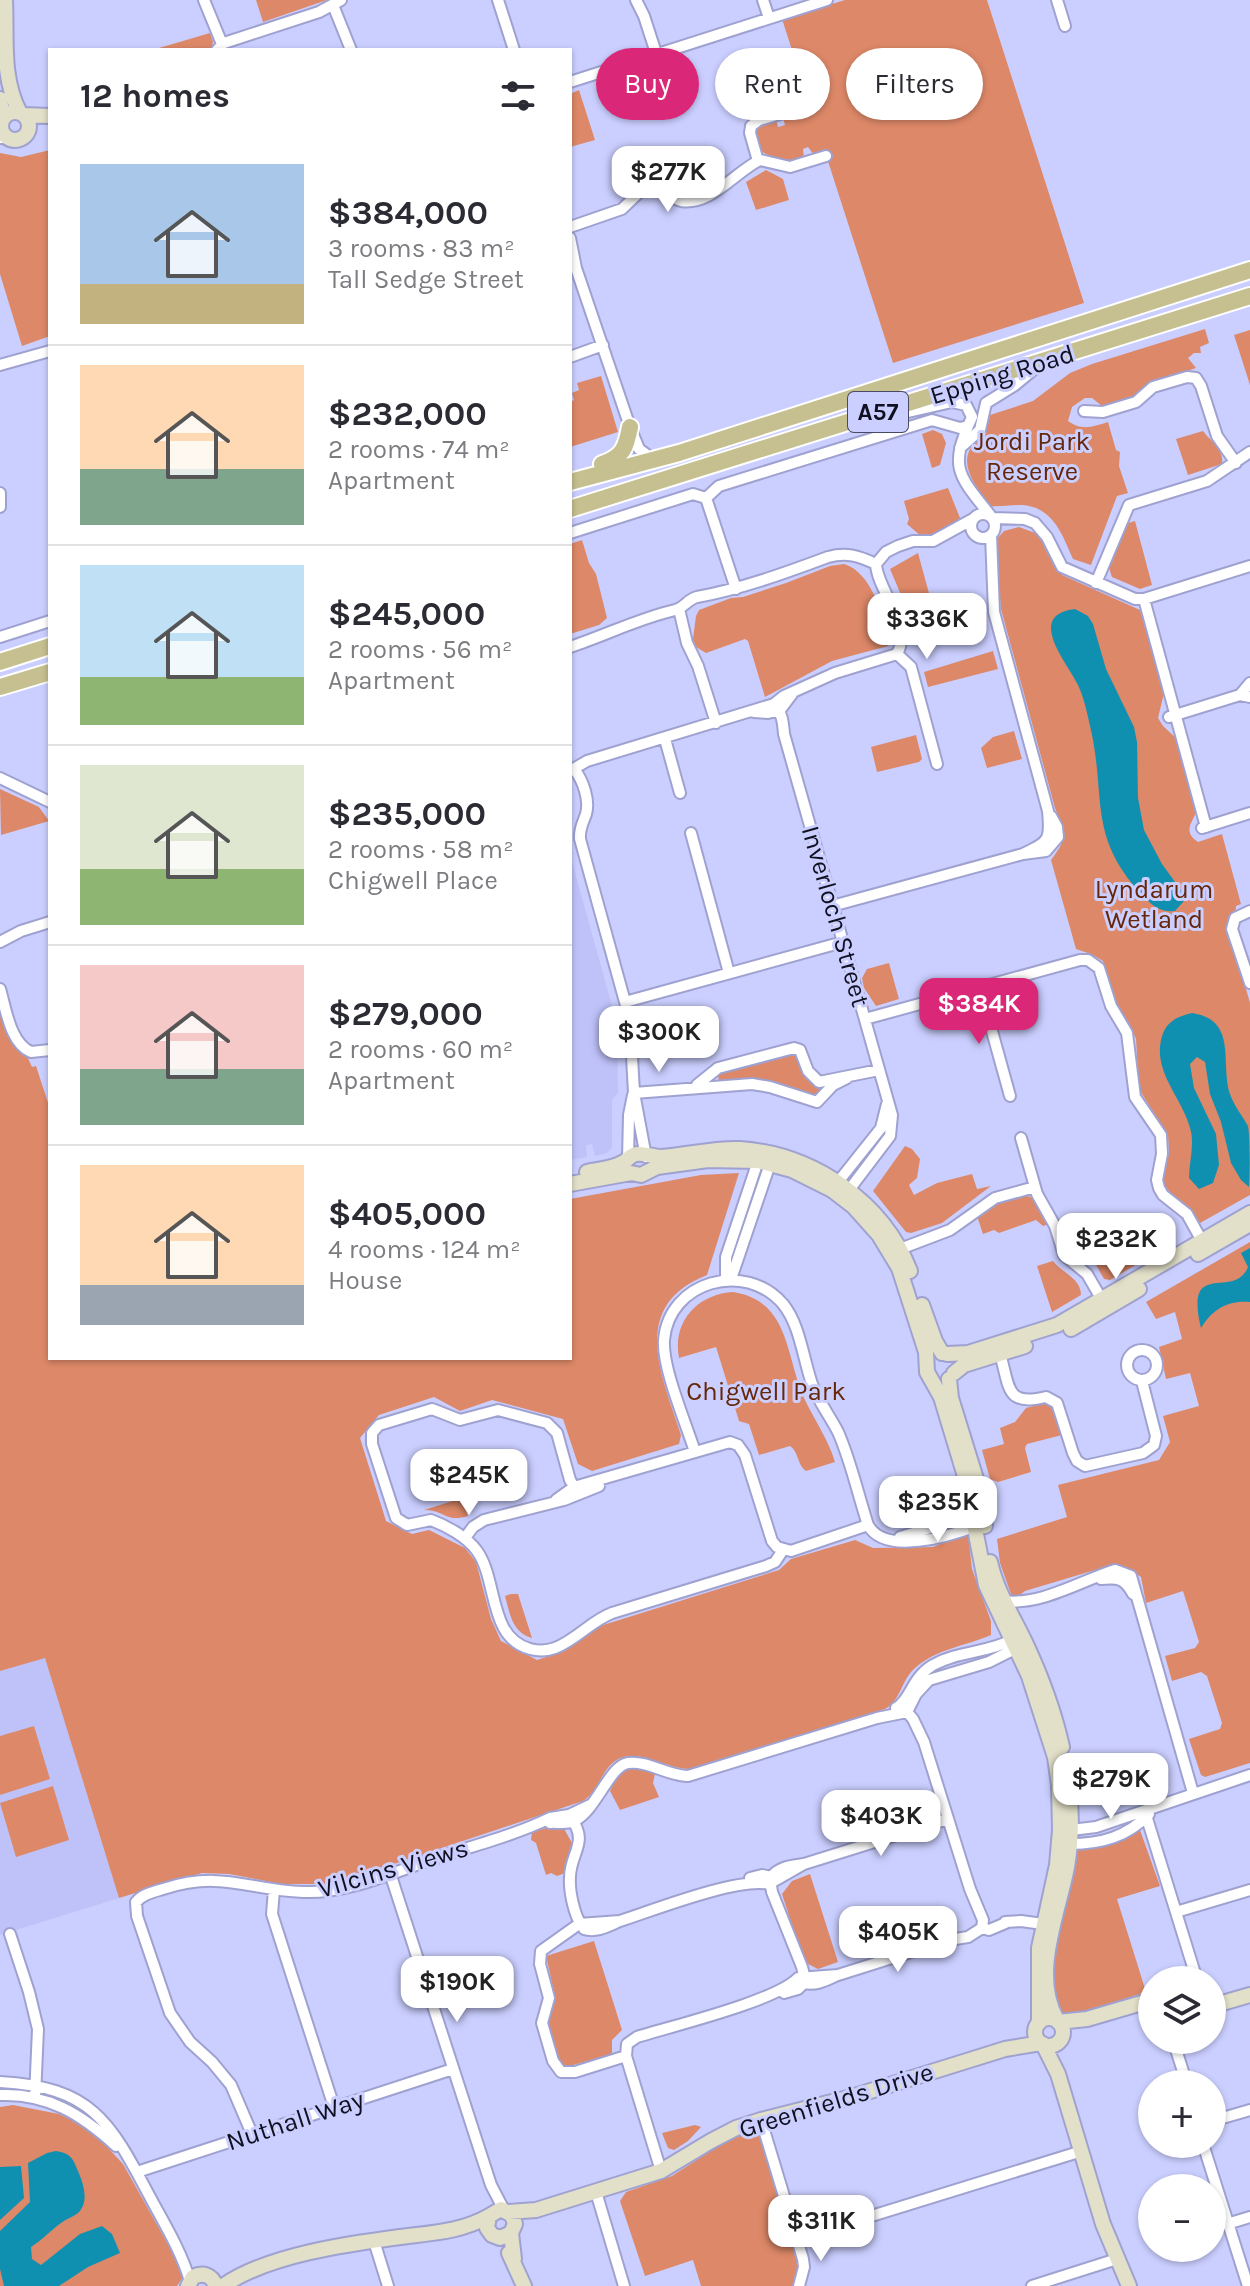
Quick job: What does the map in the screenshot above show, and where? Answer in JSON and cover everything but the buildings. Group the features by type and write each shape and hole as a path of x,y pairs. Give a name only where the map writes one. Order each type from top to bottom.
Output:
{"main road":[{"name":"Epping Road","path":"572,481 654,460 1250,270"},
{"name":"Epping Road","path":"572,508 1250,296"},
{"path":"572,473 617,459 623,453 630,427"},
{"path":"0,662 48,647"},
{"path":"0,687 48,673"}],"street":[{"path":"0,10 3,0"},
{"path":"3,0 7,77 14,102 30,126 27,134"},
{"path":"204,0 220,47 319,12 337,2 350,48"},
{"path":"498,0 513,48"},
{"path":"636,0 654,48"},
{"path":"763,0 769,18"},
{"path":"672,48 827,0"},
{"path":"1057,0 1065,26"},
{"path":"572,81 596,73"},
{"path":"0,99 3,138 20,140 39,127 48,125"},
{"path":"1,121 12,112 48,116"},
{"path":"758,161 750,133 751,126 759,120"},
{"path":"572,226 622,209 648,184 658,185 678,200 700,198 758,161 766,159 790,167 826,156"},
{"path":"572,248 630,427 639,449 654,460"},
{"path":"572,356 603,345"},
{"path":"0,365 46,350"},
{"path":"960,448 980,430 986,403 1046,360"},
{"path":"1084,411 1103,412 1136,402 1153,387 1187,377 1196,378 1217,436 1236,463"},
{"path":"822,430 952,402 966,405 971,410 972,417 962,436 960,472 991,517 994,612 1048,811 1058,832 1055,844 1046,851 1023,854 832,906"},
{"path":"706,498 719,486 920,423 936,419 960,428 968,426"},
{"path":"946,424 960,448"},
{"path":"1096,583 1129,505 1207,481 1250,452"},
{"path":"971,492 972,530 991,563"},
{"path":"0,493 0,507"},
{"path":"572,532 693,494 706,498"},
{"path":"706,498 736,589"},
{"path":"897,654 901,637 876,564 886,552 898,546 913,541 933,541 982,513 1035,523 1047,537 1062,567 1128,597 1144,599 1250,566"},
{"path":"947,535 993,533 1015,520"},
{"path":"572,646 652,617 681,614 703,598 841,553 857,555 876,564"},
{"path":"1144,599 1203,828 1250,813"},
{"path":"681,614 686,638 716,723"},
{"path":"0,637 48,622"},
{"path":"572,1175 630,1166 641,1175 647,1163 634,1093 631,1027 580,839 579,832 587,808 574,775 587,761 752,711 776,709 792,694 835,673 897,654"},
{"path":"897,654 911,667 937,764"},
{"path":"1173,716 1245,696 1250,683"},
{"name":"Inverloch Street","path":"776,709 888,1098 881,1128 840,1190"},
{"path":"665,739 680,793"},
{"path":"0,778 48,801"},
{"path":"691,833 729,973"},
{"path":"1250,913 1240,924 1239,943 1250,983"},
{"path":"0,942 48,923"},
{"path":"0,933 21,931"},
{"path":"625,1002 843,942"},
{"path":"865,1019 1080,960 1096,964 1111,1006 1129,1038 1135,1097 1161,1135 1159,1188 1163,1195 1187,1214 1204,1245"},
{"path":"980,988 1010,1096"},
{"path":"0,989 15,1034 27,1051 48,1050"},
{"path":"687,1089 701,1083 718,1068 797,1048 822,1090 821,1100"},
{"path":"718,1068 715,1079 723,1087"},
{"path":"817,1082 879,1070"},
{"path":"634,1093 762,1085 814,1102 821,1100 833,1085 847,1078"},
{"path":"630,1166 629,1115 634,1093"},
{"path":"1021,1138 1035,1187 1055,1226 1064,1255 1087,1274 1104,1304"},
{"path":"647,1163 706,1150 796,1161 881,1221 935,1341 944,1354 953,1360 951,1398 981,1495 980,1519 990,1583 1019,1642"},
{"path":"728,1279 765,1158"},
{"path":"572,1183 630,1166"},
{"path":"896,1252 950,1230 995,1198 1035,1187"},
{"path":"927,1364 932,1356 998,1349 1062,1334 1104,1304 1204,1245 1250,1213"},
{"path":"1204,1245 1250,1224"},
{"path":"896,1252 925,1346 927,1372 941,1397 980,1519"},
{"path":"695,1452 667,1363 664,1338 673,1313 699,1287 728,1279 763,1287 787,1309 813,1385 841,1440 868,1525 877,1536 894,1539 980,1519"},
{"path":"932,1379 940,1382 964,1365 998,1349"},
{"path":"998,1349 1011,1390 1018,1400 1025,1402 1051,1398 1057,1403 1073,1453 1077,1461 1085,1466 1143,1453 1154,1445 1156,1436 1142,1381"},
{"path":"577,1489 553,1426 502,1411 494,1410 460,1420 440,1411 428,1410 376,1427 372,1433 372,1444 396,1518 407,1525 431,1520 468,1541 486,1569 499,1617 508,1635 522,1646 539,1650 556,1648 601,1617 758,1567 780,1549"},
{"path":"577,1489 592,1491 606,1479 726,1442 741,1448 772,1541 780,1549 791,1551 868,1525"},
{"path":"468,1541 473,1527 481,1522 571,1498 577,1489"},
{"path":"1003,1601 1028,1601 1115,1570 1127,1573 1133,1580 1193,1793"},
{"path":"990,1583 1012,1619 1055,1757 1059,1785 1065,1837 1048,1950 1048,1998 1063,2030 1058,2074"},
{"path":"1012,1619 1028,1601"},
{"path":"981,1924 918,1715 906,1706 929,1680 989,1662 1019,1642"},
{"name":"Vilcins Views","path":"252,2134 231,2085 190,2042 170,2013 135,1909 136,1902 147,1894 199,1880 225,1880 274,1890 330,1890 390,1873 550,1818 570,1820 602,1793 613,1771 623,1764 636,1763 676,1776 688,1776 877,1718 906,1706"},
{"path":"1065,1837 1146,1814 1193,1793 1250,1775"},
{"path":"1146,1814 1192,1966"},
{"path":"802,1979 772,1881 777,1870 948,1819"},
{"path":"570,1820 580,1841 569,1878 583,1925 578,1936 551,1942 541,1951 539,1958 549,1998 543,2030 556,2067 568,2073 626,2056"},
{"path":"1065,1837 1043,1924 1035,2033 1058,2074 1103,2224 1129,2286"},
{"path":"390,1873 491,2185 498,2212 487,2228 514,2259"},
{"path":"583,1925 620,1921 737,1885 772,1881"},
{"path":"274,1890 272,1914 334,2107"},
{"path":"1176,1912 1250,1890"},
{"path":"661,2171 626,2056 627,2044 637,2037 770,1996 802,1979 838,1975 949,1940 981,1924 1043,1924"},
{"path":"10,1934 36,2016 35,2097"},
{"path":"1226,2002 1250,1995"},
{"path":"1038,2024 1045,2019 1087,2019 1138,2004"},
{"path":"1042,2044 1052,2045 1087,2019"},
{"name":"Greenfields Drive","path":"1005,2049 1038,2024"},
{"name":"Greenfields Drive","path":"200,2282 242,2274 312,2252 461,2229 498,2212 536,2210 661,2171 723,2135 761,2120 848,2098 1005,2049 1042,2044"},
{"name":"Nuthall Way","path":"137,2172 453,2069"},
{"path":"0,2082 36,2084 69,2096 96,2113 108,2125 137,2172 180,2253 200,2282"},
{"path":"0,2095 35,2097 65,2107 85,2119 127,2156"},
{"path":"1226,2117 1250,2110"},
{"path":"761,2120 804,2267 799,2286"},
{"path":"797,2239 1082,2151"},
{"path":"1207,2158 1248,2286"},
{"path":"596,2192 624,2286"},
{"name":"Greenfields Drive","path":"512,2231 536,2210"},
{"path":"498,2212 514,2219 514,2259 524,2286"},
{"path":"1227,2224 1250,2217"},
{"name":"Greenfields Drive","path":"461,2229 494,2236"},
{"path":"494,2236 504,2237 512,2231"},
{"path":"374,2241 388,2286"},
{"path":"1032,2286 1117,2259"}],"shaded area":[{"path":"1075,609 1088,616 1093,624 1106,669 1134,727 1138,798 1144,830 1162,864 1183,893 1184,901 1175,911 1158,908 1144,897 1113,855 1106,835 1095,751 1085,705 1051,630 1053,620 1060,613"},
{"path":"572,861 617,1024 618,1093 612,1100 612,1148 595,1156 592,1144 586,1145 587,1157 572,1160"},
{"path":"1192,1013 1206,1017 1222,1033 1230,1094 1248,1126 1249,1187 1231,1163 1210,1094 1205,1062 1197,1057 1190,1064 1194,1088 1216,1134 1219,1165 1213,1183 1199,1189 1189,1178 1191,1134 1186,1116 1163,1071 1160,1046 1168,1025"},
{"path":"1250,1248 1250,1302 1221,1308 1201,1328 1199,1293 1205,1286 1232,1281 1241,1276 1248,1267 1241,1253"},
{"path":"45,1657 119,1898 0,1935 0,1671"},
{"path":"56,2151 68,2155 74,2163 83,2187 84,2203 78,2213 31,2247 32,2259 41,2265 80,2234 102,2226 112,2234 120,2253 88,2267 59,2286 4,2286 0,2269 0,2231 30,2202 28,2163"},
{"path":"21,2166 24,2198 0,2220 0,2167"}],"green space":[{"path":"256,0 327,0 263,22"},
{"path":"845,0 987,0 1084,303 893,363 825,152 814,155 808,147 803,149 804,158 776,158 760,151 754,133 756,126 773,120 776,120 778,127 785,125 784,120 830,120 830,48 791,48 782,19"},
{"path":"210,33 213,42 212,48 159,48"},
{"path":"579,90 595,140 572,146 572,93"},
{"path":"48,150 48,337 22,346 0,274 0,153 21,157"},
{"path":"766,170 783,179 789,200 756,210 746,182"},
{"name":"Jordi Park Reserve","path":"1205,329 1209,343 1200,347 1201,353 1194,353 1188,358 1196,368 1153,382 1132,399 1102,406 1092,398 1085,398 1072,407 1068,421 1073,424 1087,427 1108,422 1116,450 1120,452 1119,466 1128,493 1117,496 1091,565 1073,559 1055,523 1042,511 1022,505 989,506 970,475 967,459 969,451 985,430 990,415 1033,401 1070,373 1092,364"},
{"path":"1250,330 1250,385 1234,335"},
{"path":"601,376 618,432 572,446 572,393 579,390 577,383"},
{"path":"933,430 942,434 946,443 940,465 932,468 922,434"},
{"path":"1203,431 1219,449 1222,464 1188,475 1176,439"},
{"path":"948,488 962,523 939,536 922,537 907,524 909,519 904,501"},
{"path":"1135,521 1152,585 1140,589 1112,577 1109,568 1128,523"},
{"name":"Lyndarum Wetland","path":"1019,527 1038,534 1062,575 1140,610 1164,693 1158,718 1177,739 1197,811 1190,828 1191,835 1198,842 1222,834 1241,904 1236,906 1233,943 1250,1003 1250,1195 1200,1223 1191,1209 1165,1186 1163,1179 1169,1151 1168,1136 1139,1089 1136,1039 1115,1002 1103,961 1076,949 1051,860 1060,846 1063,830 1001,609 995,546 1004,531"},
{"path":"582,540 596,574 607,618 599,625 572,633 572,543"},
{"path":"918,553 930,597 904,602 890,569"},
{"path":"844,564 862,576 875,596 891,640 888,646 832,661 765,697 748,641 745,639 706,653 696,647 693,639 699,610"},
{"path":"993,651 998,669 928,687 924,672"},
{"path":"1014,731 1022,759 987,768 981,748 993,737"},
{"path":"916,735 922,759 919,762 877,772 871,747"},
{"path":"0,789 39,807 48,820 48,821 1,835"},
{"path":"889,963 899,999 876,1006 864,988 862,978 867,969"},
{"path":"0,997 32,1067 36,1066 48,1103 48,1360 572,1360 572,1199 701,1175 739,1173 707,1275 682,1288 667,1305 659,1324 657,1344 660,1367 681,1435 679,1444 592,1471 578,1464 563,1419 492,1400 460,1411 434,1397 379,1415 360,1438 386,1521 412,1534 429,1530 465,1548 476,1562 491,1619 501,1641 537,1660 565,1651 600,1626 779,1570 791,1559 855,1540 873,1548 933,1547 968,1533 972,1569 991,1621 991,1635 922,1662 885,1709 690,1769 642,1757 623,1757 610,1765 593,1792 583,1801 328,1884 282,1884 229,1874 202,1873 119,1898 45,1658 0,1671"},
{"path":"794,1052 799,1055 805,1078 820,1089 816,1097 719,1081 718,1076 723,1071"},
{"path":"905,1146 920,1159 917,1178 909,1185 914,1195 937,1183 972,1174 977,1189 991,1186 942,1223 906,1232 873,1191"},
{"path":"1022,1194 1033,1198 1049,1224 1043,1226 1036,1220 999,1233 994,1230 983,1234 977,1216 1003,1199"},
{"path":"1153,1228 1163,1240 1161,1250 1110,1280 1104,1279 1095,1263 1075,1249 1080,1251 1104,1240"},
{"path":"1250,1242 1250,1763 1205,1777 1201,1775 1189,1739 1220,1729 1222,1723 1207,1676 1201,1672 1172,1681 1165,1656 1195,1648 1199,1642 1183,1591 1146,1603 1141,1577 1115,1564 1012,1597 1000,1563 997,1539 1067,1517 1058,1485 1159,1460 1170,1442 1163,1416 1199,1406 1190,1373 1166,1379 1159,1347 1182,1339 1175,1312 1156,1319 1146,1302"},
{"path":"1053,1261 1075,1280 1081,1295 1052,1312 1037,1266"},
{"name":"Chigwell Park","path":"733,1292 752,1297 776,1319 805,1400 835,1462 806,1471 790,1446 759,1455 749,1424 739,1421 716,1347 679,1358 680,1332 690,1312 709,1298"},
{"path":"1045,1403 1054,1408 1062,1435 1027,1444 1025,1448 1031,1472 998,1482 990,1479 982,1450 1004,1444 1000,1428 1015,1422 1026,1408"},
{"path":"462,1498 468,1516 454,1518 424,1510"},
{"path":"518,1594 532,1638 513,1622 505,1596"},
{"path":"34,1726 50,1779 0,1795 0,1736"},
{"path":"634,1766 655,1774 653,1783 659,1797 620,1810 610,1791 621,1770"},
{"path":"53,1786 69,1840 16,1857 0,1803"},
{"path":"553,1826 563,1827 572,1843 565,1873 557,1876 551,1873 546,1875 536,1843 531,1840 532,1832"},
{"path":"1140,1830 1160,1886 1117,1899 1138,1966 1138,1995 1075,2015 1064,2015 1057,2003 1054,1962 1073,1849"},
{"path":"810,1874 838,1962 818,1969 804,1962 782,1894 792,1881"},
{"path":"594,1941 622,2030 612,2040 612,2054 566,2067 559,2060 549,2029 555,1996 546,1956"},
{"path":"13,2105 59,2114 72,2120 97,2136 123,2164 183,2271 177,2286 0,2286 0,2107"},
{"path":"695,2125 701,2127 688,2141 674,2150 668,2148 662,2133"},
{"path":"756,2131 761,2138 797,2261 798,2272 793,2286 701,2286 693,2260 645,2276 620,2201 626,2192 672,2176 726,2141"}]}
